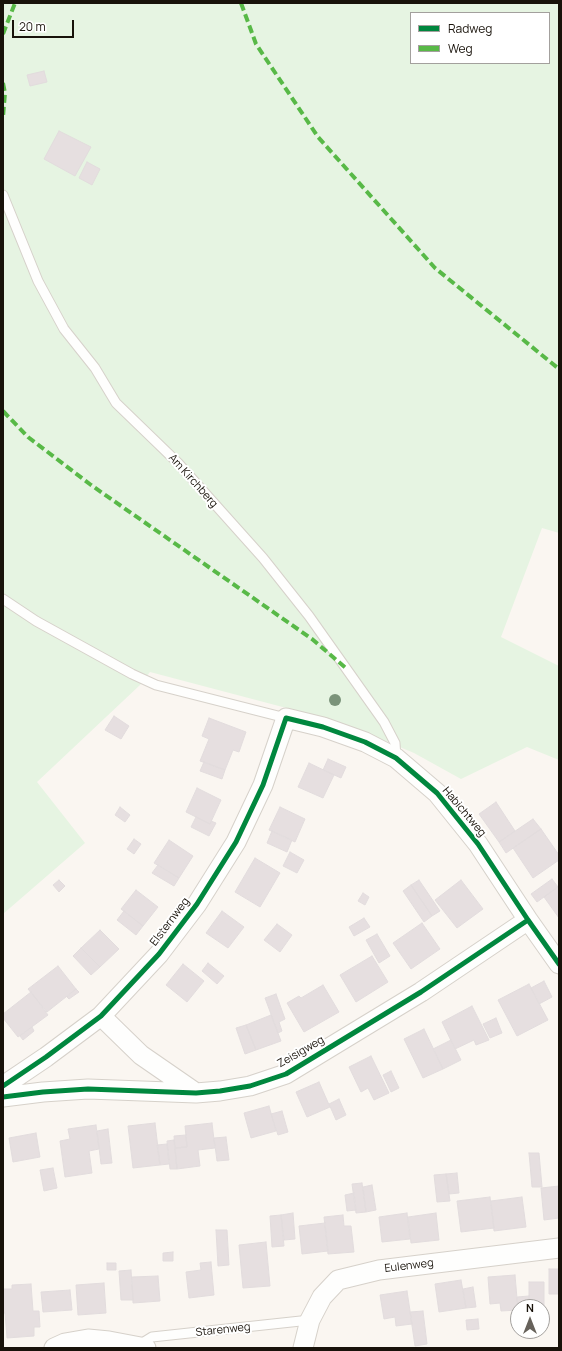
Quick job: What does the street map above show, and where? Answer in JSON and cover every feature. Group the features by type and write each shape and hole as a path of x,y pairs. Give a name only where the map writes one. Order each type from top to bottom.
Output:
{"street":[{"name":"Habichtweg","path":"286,718 323,727 365,742 396,758 436,793 478,844 559,964"},
{"name":"Elsternweg","path":"3,1086 46,1057 101,1016 159,954 197,904 236,842 263,785 286,718"},
{"name":"Zeisigweg","path":"3,1097 43,1092 88,1089 196,1093 250,1086 286,1074 421,992 528,920"},
{"path":"101,1016 141,1056 196,1093"},
{"name":"Eulenweg","path":"303,1348 310,1320 322,1297 338,1280 379,1270 559,1248"},
{"name":"Starenweg","path":"54,1348 65,1343 88,1340 109,1340 142,1347"}],"lane":[{"name":"Am Kirchberg","path":"3,195 38,281 64,329 95,368 116,403 178,463 263,558 309,616 384,722 395,743 396,758"},
{"path":"3,600 36,621 132,674 156,684 286,718"},
{"name":"Starenweg","path":"142,1347 152,1337 310,1320"}],"green space":[{"path":"3,3 559,3 559,533 542,528 501,637 559,666 559,760 527,747 461,779 414,753 364,732 294,710 150,672 140,685 37,782 85,843 3,914"}],"building":[{"path":"44,71 47,82 30,86 27,75"},
{"path":"59,131 91,147 75,176 44,159"},
{"path":"87,162 100,169 92,185 79,178"},
{"path":"114,716 129,726 121,739 105,730"},
{"path":"209,718 246,732 239,752 233,750 225,770 200,761 209,739 202,736"},
{"path":"328,759 346,767 341,778 323,770"},
{"path":"204,762 225,770 222,779 200,771"},
{"path":"309,763 334,775 323,798 298,787"},
{"path":"197,788 221,800 210,824 186,812"},
{"path":"496,802 515,831 499,842 479,814"},
{"path":"120,807 130,815 125,822 115,815"},
{"path":"280,807 305,819 295,842 269,830"},
{"path":"196,817 210,824 211,821 216,823 209,836 191,827"},
{"path":"533,819 541,829 506,853 499,842"},
{"path":"541,829 559,855 559,860 533,878 513,848"},
{"path":"272,831 292,840 287,852 267,843"},
{"path":"134,839 141,844 134,854 127,849"},
{"path":"169,840 193,856 179,878 154,863"},
{"path":"290,852 304,860 297,873 283,866"},
{"path":"255,858 280,873 260,907 235,892"},
{"path":"158,865 179,878 174,886 152,873"},
{"path":"552,879 558,887 537,902 531,894"},
{"path":"59,880 65,886 59,892 53,885"},
{"path":"419,880 440,911 432,916 411,885"},
{"path":"461,880 483,909 457,928 435,900"},
{"path":"411,885 432,916 424,922 403,891"},
{"path":"559,886 559,918 544,897"},
{"path":"136,890 158,907 143,926 121,909"},
{"path":"363,893 369,897 365,905 358,901"},
{"path":"124,911 143,926 136,935 117,920"},
{"path":"222,911 244,927 228,948 206,933"},
{"path":"364,918 370,927 354,936 349,927"},
{"path":"422,923 440,949 411,969 393,943"},
{"path":"277,924 292,935 280,952 264,940"},
{"path":"100,930 119,949 100,967 81,948"},
{"path":"377,934 390,956 379,963 366,940"},
{"path":"81,948 100,967 91,975 73,956"},
{"path":"372,956 388,982 356,1002 340,975"},
{"path":"208,963 224,976 217,984 202,971"},
{"path":"183,964 204,981 187,1002 166,985"},
{"path":"58,966 76,989 47,1012 28,989"},
{"path":"544,981 552,997 539,1004 531,988"},
{"path":"529,984 548,1020 517,1036 498,1000"},
{"path":"323,985 339,1012 304,1032 287,1003 299,996 301,998"},
{"path":"76,989 79,992 69,999 67,997"},
{"path":"31,992 48,1015 18,1037 3,1018 3,1014"},
{"path":"276,994 285,1019 279,1022 282,1031 278,1033 265,998"},
{"path":"472,1006 489,1040 476,1045 474,1040 455,1049 442,1022"},
{"path":"271,1015 281,1041 256,1050 246,1025"},
{"path":"496,1018 502,1033 490,1038 483,1024"},
{"path":"246,1025 256,1050 245,1054 236,1028"},
{"path":"32,1027 34,1031 23,1040 20,1036"},
{"path":"424,1029 443,1069 423,1078 404,1039"},
{"path":"451,1040 461,1060 443,1069 433,1049"},
{"path":"371,1056 389,1093 374,1100 368,1088 361,1092 349,1067"},
{"path":"391,1071 399,1088 391,1092 383,1075"},
{"path":"319,1082 330,1107 307,1117 296,1092"},
{"path":"339,1099 346,1115 336,1120 329,1104"},
{"path":"269,1106 276,1131 251,1138 244,1113"},
{"path":"282,1111 288,1132 278,1135 271,1114"},
{"path":"155,1123 160,1165 133,1168 128,1126"},
{"path":"212,1123 215,1148 198,1150 200,1166 177,1169 175,1148 187,1147 185,1126"},
{"path":"96,1125 99,1149 89,1151 92,1173 65,1177 60,1141 70,1139 68,1129"},
{"path":"108,1129 112,1163 101,1164 97,1131"},
{"path":"36,1133 40,1157 13,1162 9,1138"},
{"path":"186,1135 187,1147 175,1148 174,1136"},
{"path":"226,1137 229,1160 217,1161 214,1138"},
{"path":"174,1140 177,1169 170,1169 167,1141"},
{"path":"167,1144 169,1164 160,1165 157,1145"},
{"path":"529,1153 539,1153 542,1187 532,1187"},
{"path":"53,1168 57,1188 44,1191 40,1170"},
{"path":"457,1173 459,1193 449,1194 446,1174"},
{"path":"446,1174 450,1201 437,1202 434,1175"},
{"path":"362,1183 366,1212 356,1213 352,1184"},
{"path":"372,1185 376,1210 366,1212 363,1187"},
{"path":"559,1186 559,1218 544,1220 541,1188"},
{"path":"354,1193 356,1210 347,1211 345,1195"},
{"path":"490,1197 494,1228 461,1232 457,1201"},
{"path":"522,1197 526,1227 494,1231 491,1201"},
{"path":"293,1213 295,1239 284,1240 281,1215"},
{"path":"407,1213 410,1239 382,1242 379,1217"},
{"path":"436,1213 439,1240 411,1243 408,1217"},
{"path":"281,1215 284,1246 272,1247 270,1216"},
{"path":"343,1215 344,1226 351,1226 354,1252 328,1254 324,1217"},
{"path":"325,1223 328,1251 302,1254 299,1226"},
{"path":"216,1230 227,1230 229,1265 218,1266"},
{"path":"266,1242 270,1286 243,1288 239,1245"},
{"path":"173,1252 173,1261 163,1261 163,1253"},
{"path":"211,1262 214,1295 189,1298 186,1272 201,1270 200,1263"},
{"path":"107,1263 116,1263 116,1270 107,1270"},
{"path":"549,1269 559,1269 559,1294 549,1294"},
{"path":"131,1270 133,1300 121,1300 119,1271"},
{"path":"515,1275 517,1299 510,1299 510,1310 501,1311 500,1303 490,1304 488,1277"},
{"path":"158,1276 160,1301 133,1303 132,1277"},
{"path":"461,1280 466,1308 439,1312 435,1284"},
{"path":"529,1282 544,1282 544,1299 529,1299"},
{"path":"104,1283 106,1313 78,1315 76,1285"},
{"path":"31,1284 33,1311 39,1311 40,1327 34,1327 34,1336 7,1338 5,1313 3,1313 3,1289 12,1289 12,1285"},
{"path":"473,1287 476,1307 466,1308 463,1289"},
{"path":"70,1290 72,1310 43,1312 41,1292"},
{"path":"407,1291 412,1324 396,1326 395,1317 384,1319 380,1295"},
{"path":"529,1296 529,1299 517,1299 517,1297"},
{"path":"423,1311 427,1344 415,1346 410,1312"},
{"path":"478,1319 479,1329 467,1330 466,1320"}],"marked path":[{"path":"3,34 15,3"},
{"path":"241,3 256,44 318,137 435,268 559,369"},
{"path":"3,83 5,93 3,117"},
{"path":"3,411 28,437 91,485 312,639 347,669"}],"cycle path":[{"path":"3,1086 46,1057 101,1016 159,954 197,904 236,842 263,785 286,718 323,727 365,742 396,758 437,793 478,844 559,964"},
{"path":"3,1097 43,1092 88,1089 196,1093 250,1086 286,1074 421,992 528,920"}]}
